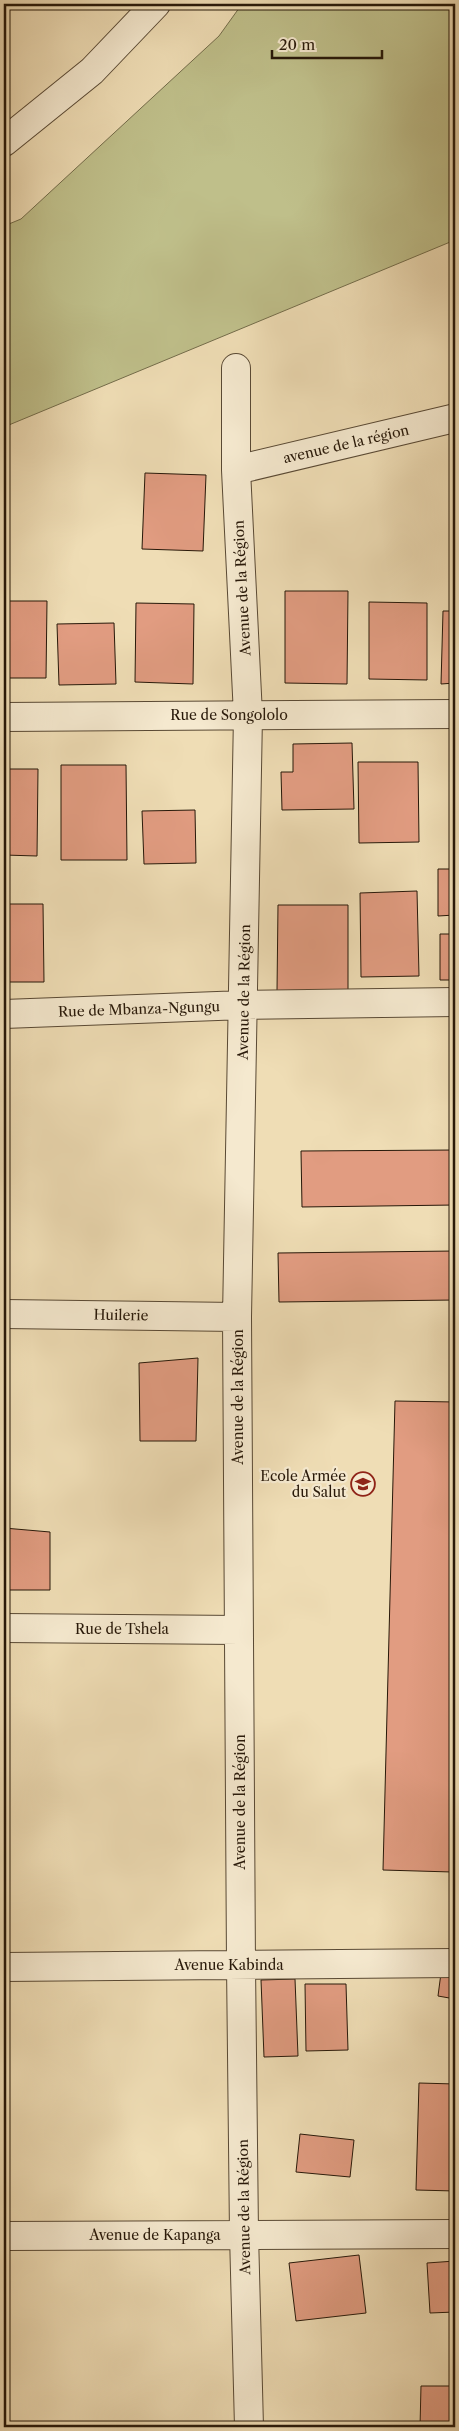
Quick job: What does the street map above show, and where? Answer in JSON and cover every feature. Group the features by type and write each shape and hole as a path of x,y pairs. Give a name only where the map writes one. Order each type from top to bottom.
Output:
{"street":[{"path":"4,142 92,72 156,4"},
{"name":"Avenue de la Région","path":"236,368 236,470 248,715 237,1317 241,1965 244,2234 249,2427"},
{"name":"avenue de la région","path":"236,470 455,418"},
{"name":"Rue de Songololo","path":"4,717 455,714"},
{"name":"Rue de Mbanza-Ngungu","path":"4,1014 244,1005 455,1002"},
{"name":"Huilerie","path":"4,1314 237,1317"},
{"name":"Rue de Tshela","path":"4,1628 240,1630"},
{"name":"Avenue Kabinda","path":"4,1967 455,1964"},
{"name":"Avenue de Kapanga","path":"4,2236 455,2234"}],"green space":[{"path":"242,4 455,4 455,240 4,427 4,226 21,219 219,36"}],"building":[{"path":"4,4 14,4 4,13"},
{"path":"145,473 206,475 203,551 142,549"},
{"path":"285,591 348,591 347,684 285,683"},
{"path":"4,601 47,601 46,678 4,678"},
{"path":"369,602 427,603 427,680 369,679"},
{"path":"136,603 194,604 193,684 135,682"},
{"path":"443,611 455,611 455,683 441,684"},
{"path":"114,623 116,684 59,685 57,624"},
{"path":"352,743 354,809 282,810 281,772 293,772 293,744"},
{"path":"358,762 418,762 419,842 359,843"},
{"path":"61,765 126,765 127,860 61,860"},
{"path":"4,769 38,769 37,856 4,855"},
{"path":"195,810 196,863 144,864 142,811"},
{"path":"438,869 455,869 455,915 438,916"},
{"path":"417,891 419,976 361,977 360,893"},
{"path":"4,904 43,904 44,982 4,982"},
{"path":"278,905 348,905 348,991 277,991"},
{"path":"440,934 455,934 455,980 440,980"},
{"path":"455,1150 455,1205 302,1207 301,1151"},
{"path":"455,1251 455,1300 279,1302 278,1253"},
{"path":"198,1358 196,1441 140,1441 139,1363"},
{"path":"395,1401 455,1402 455,1722 452,1872 383,1870"},
{"path":"4,1528 50,1532 50,1590 4,1590"},
{"path":"441,1973 455,1975 455,1999 438,1996"},
{"path":"295,1979 298,2056 264,2057 261,1980"},
{"path":"305,1984 346,1984 348,2050 306,2051"},
{"path":"419,2083 455,2084 455,2191 416,2190"},
{"path":"300,2134 354,2140 350,2177 296,2172"},
{"path":"359,2255 366,2313 296,2321 289,2263"},
{"path":"455,2261 455,2312 430,2313 427,2263"},
{"path":"421,2386 455,2386 455,2427 420,2427"}],"place":[{"name":"Ecole Armée du Salut","path":"363,1484"}]}
